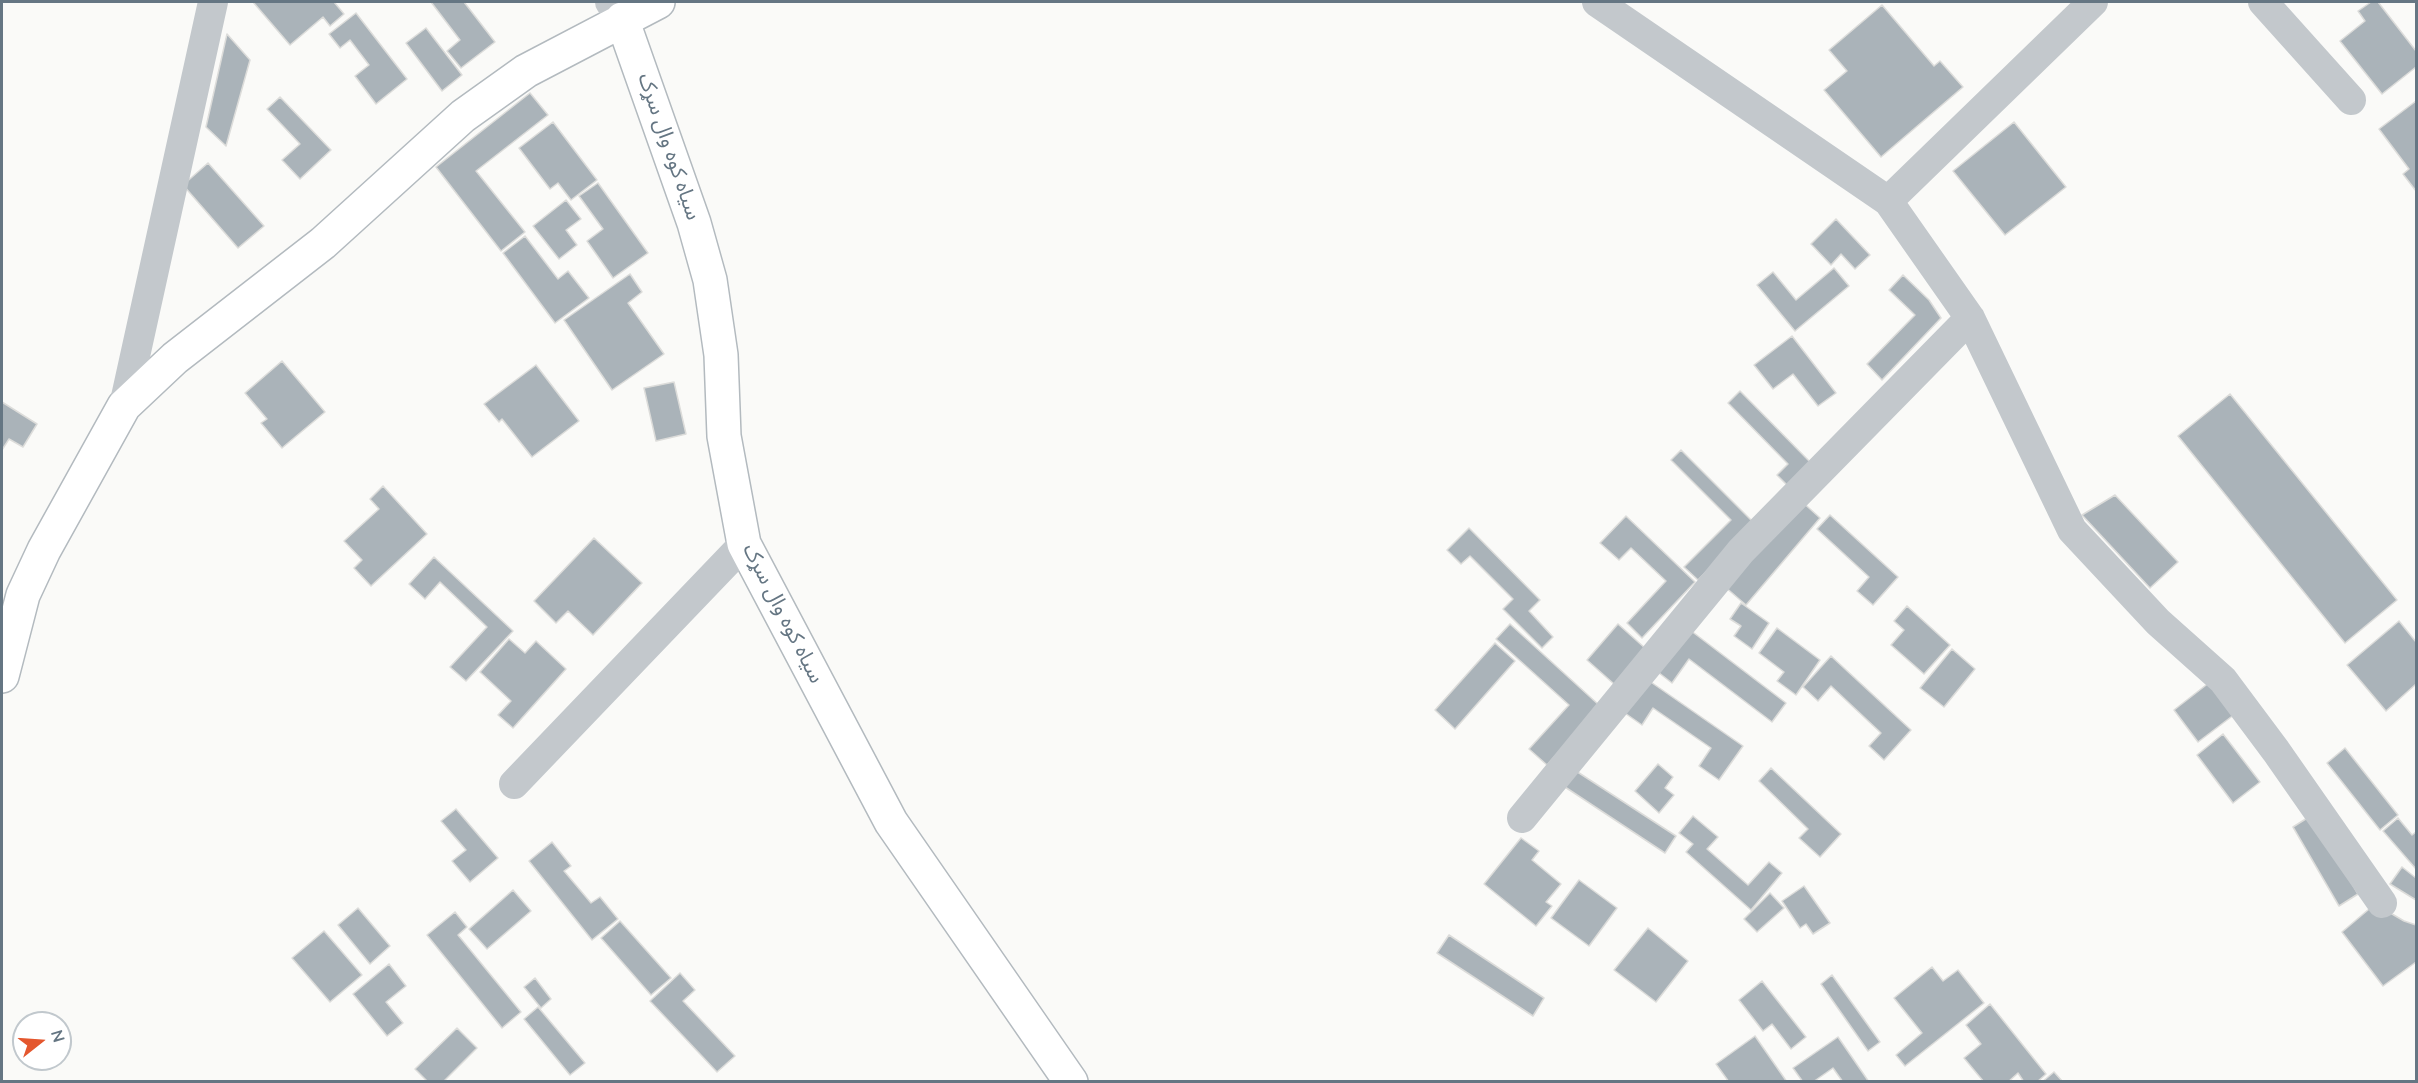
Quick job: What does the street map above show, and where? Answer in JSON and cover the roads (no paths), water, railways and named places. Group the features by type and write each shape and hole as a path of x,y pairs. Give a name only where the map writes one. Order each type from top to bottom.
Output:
{"street":[{"path":"2,676 23,595 44,549 124,406 213,2"},
{"path":"124,406 176,358 323,243 463,116 616,10 658,2"},
{"path":"1597,2 1888,201 1970,318 2072,530 2158,622 2223,680 2276,751 2382,903"},
{"path":"1888,201 2093,2"},
{"path":"2263,2 2351,100"},
{"name":"سیاه کوه وال سړک","path":"616,10 694,223 710,280 721,355 724,436 744,544 891,822 1071,1082"},
{"path":"1521,818 1742,550 1970,318"},
{"path":"514,784 744,544"}]}
